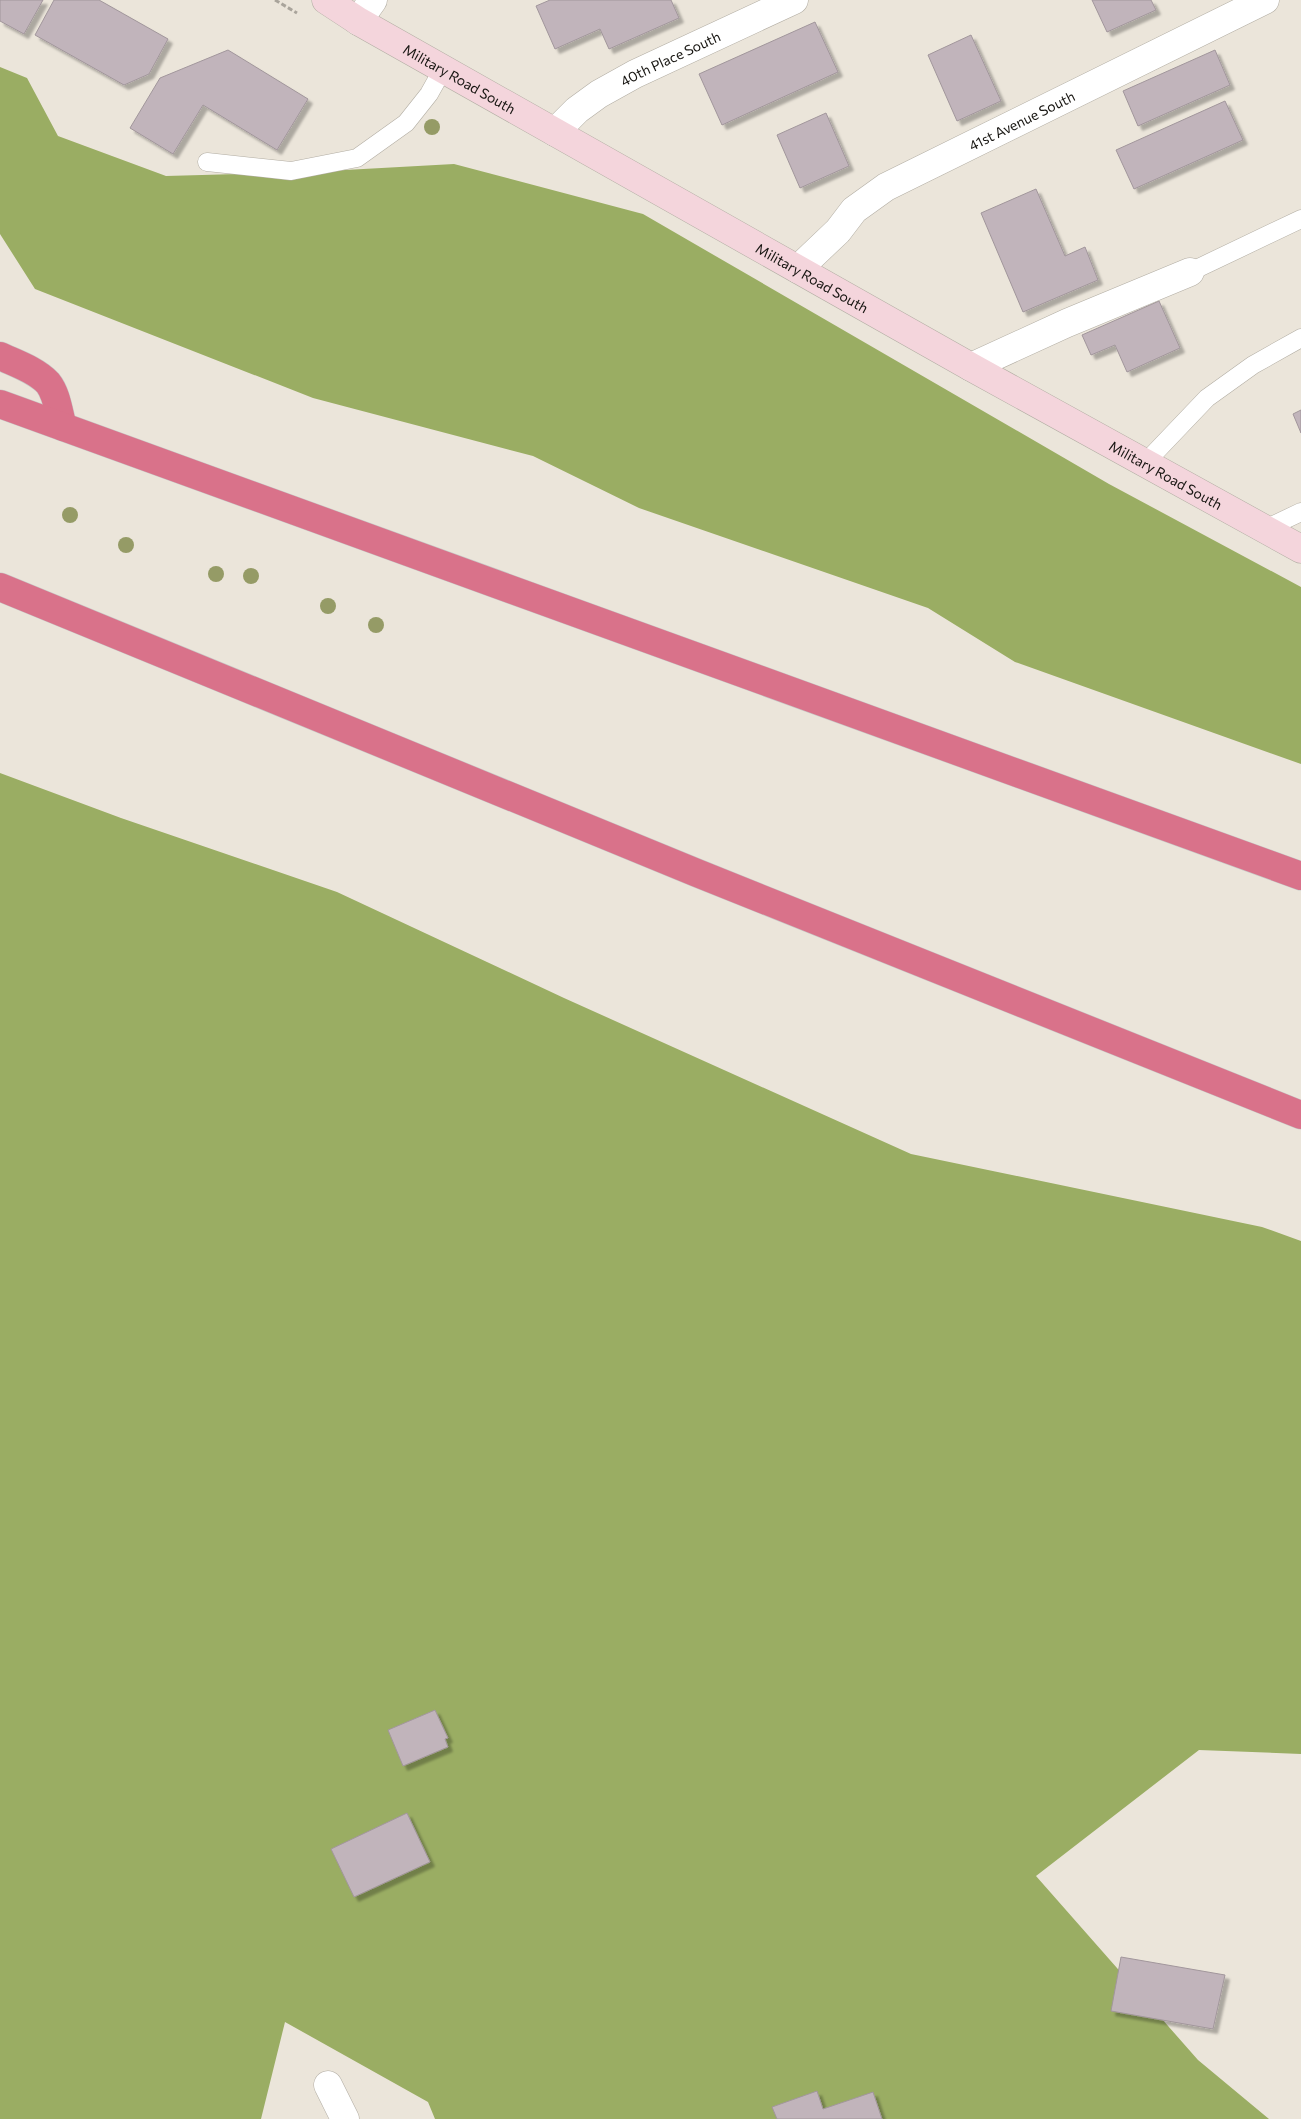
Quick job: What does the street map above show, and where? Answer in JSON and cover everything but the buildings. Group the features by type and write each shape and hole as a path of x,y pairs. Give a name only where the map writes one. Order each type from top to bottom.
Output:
{"highway":[{"path":"0,356 39,376 48,384 54,395 63,427"},
{"path":"0,404 1301,876"},
{"path":"0,587 707,877 1301,1115"}],"main road":[{"name":"Military Road South","path":"326,0 366,10 443,69 1301,549"}],"street":[{"name":"40th Place South","path":"555,132 577,110 599,94 634,74 794,0"},
{"name":"41st Avenue South","path":"798,269 838,231 854,210 886,186 1265,0"},
{"path":"972,366 1067,323 1190,272"},
{"path":"328,2085 345,2119"}],"lane":[{"path":"206,162 291,171 357,158 406,123 429,94 443,69"},
{"path":"1190,272 1301,219"},
{"path":"1145,463 1207,398 1253,365 1301,338"},
{"path":"1265,529 1301,512"}],"green space":[{"path":"0,67 27,78 58,136 166,176 309,172 454,164 643,214 1109,484 1301,587 1301,764 1015,662 928,608 639,508 533,456 313,398 35,289 0,234"},
{"path":"0,773 121,818 337,892 564,998 911,1154 1262,1227 1301,1241 1301,1754 1199,1750 1036,1876 1198,2060 1269,2119 435,2119 428,2102 285,2022 261,2119 0,2119"}]}
